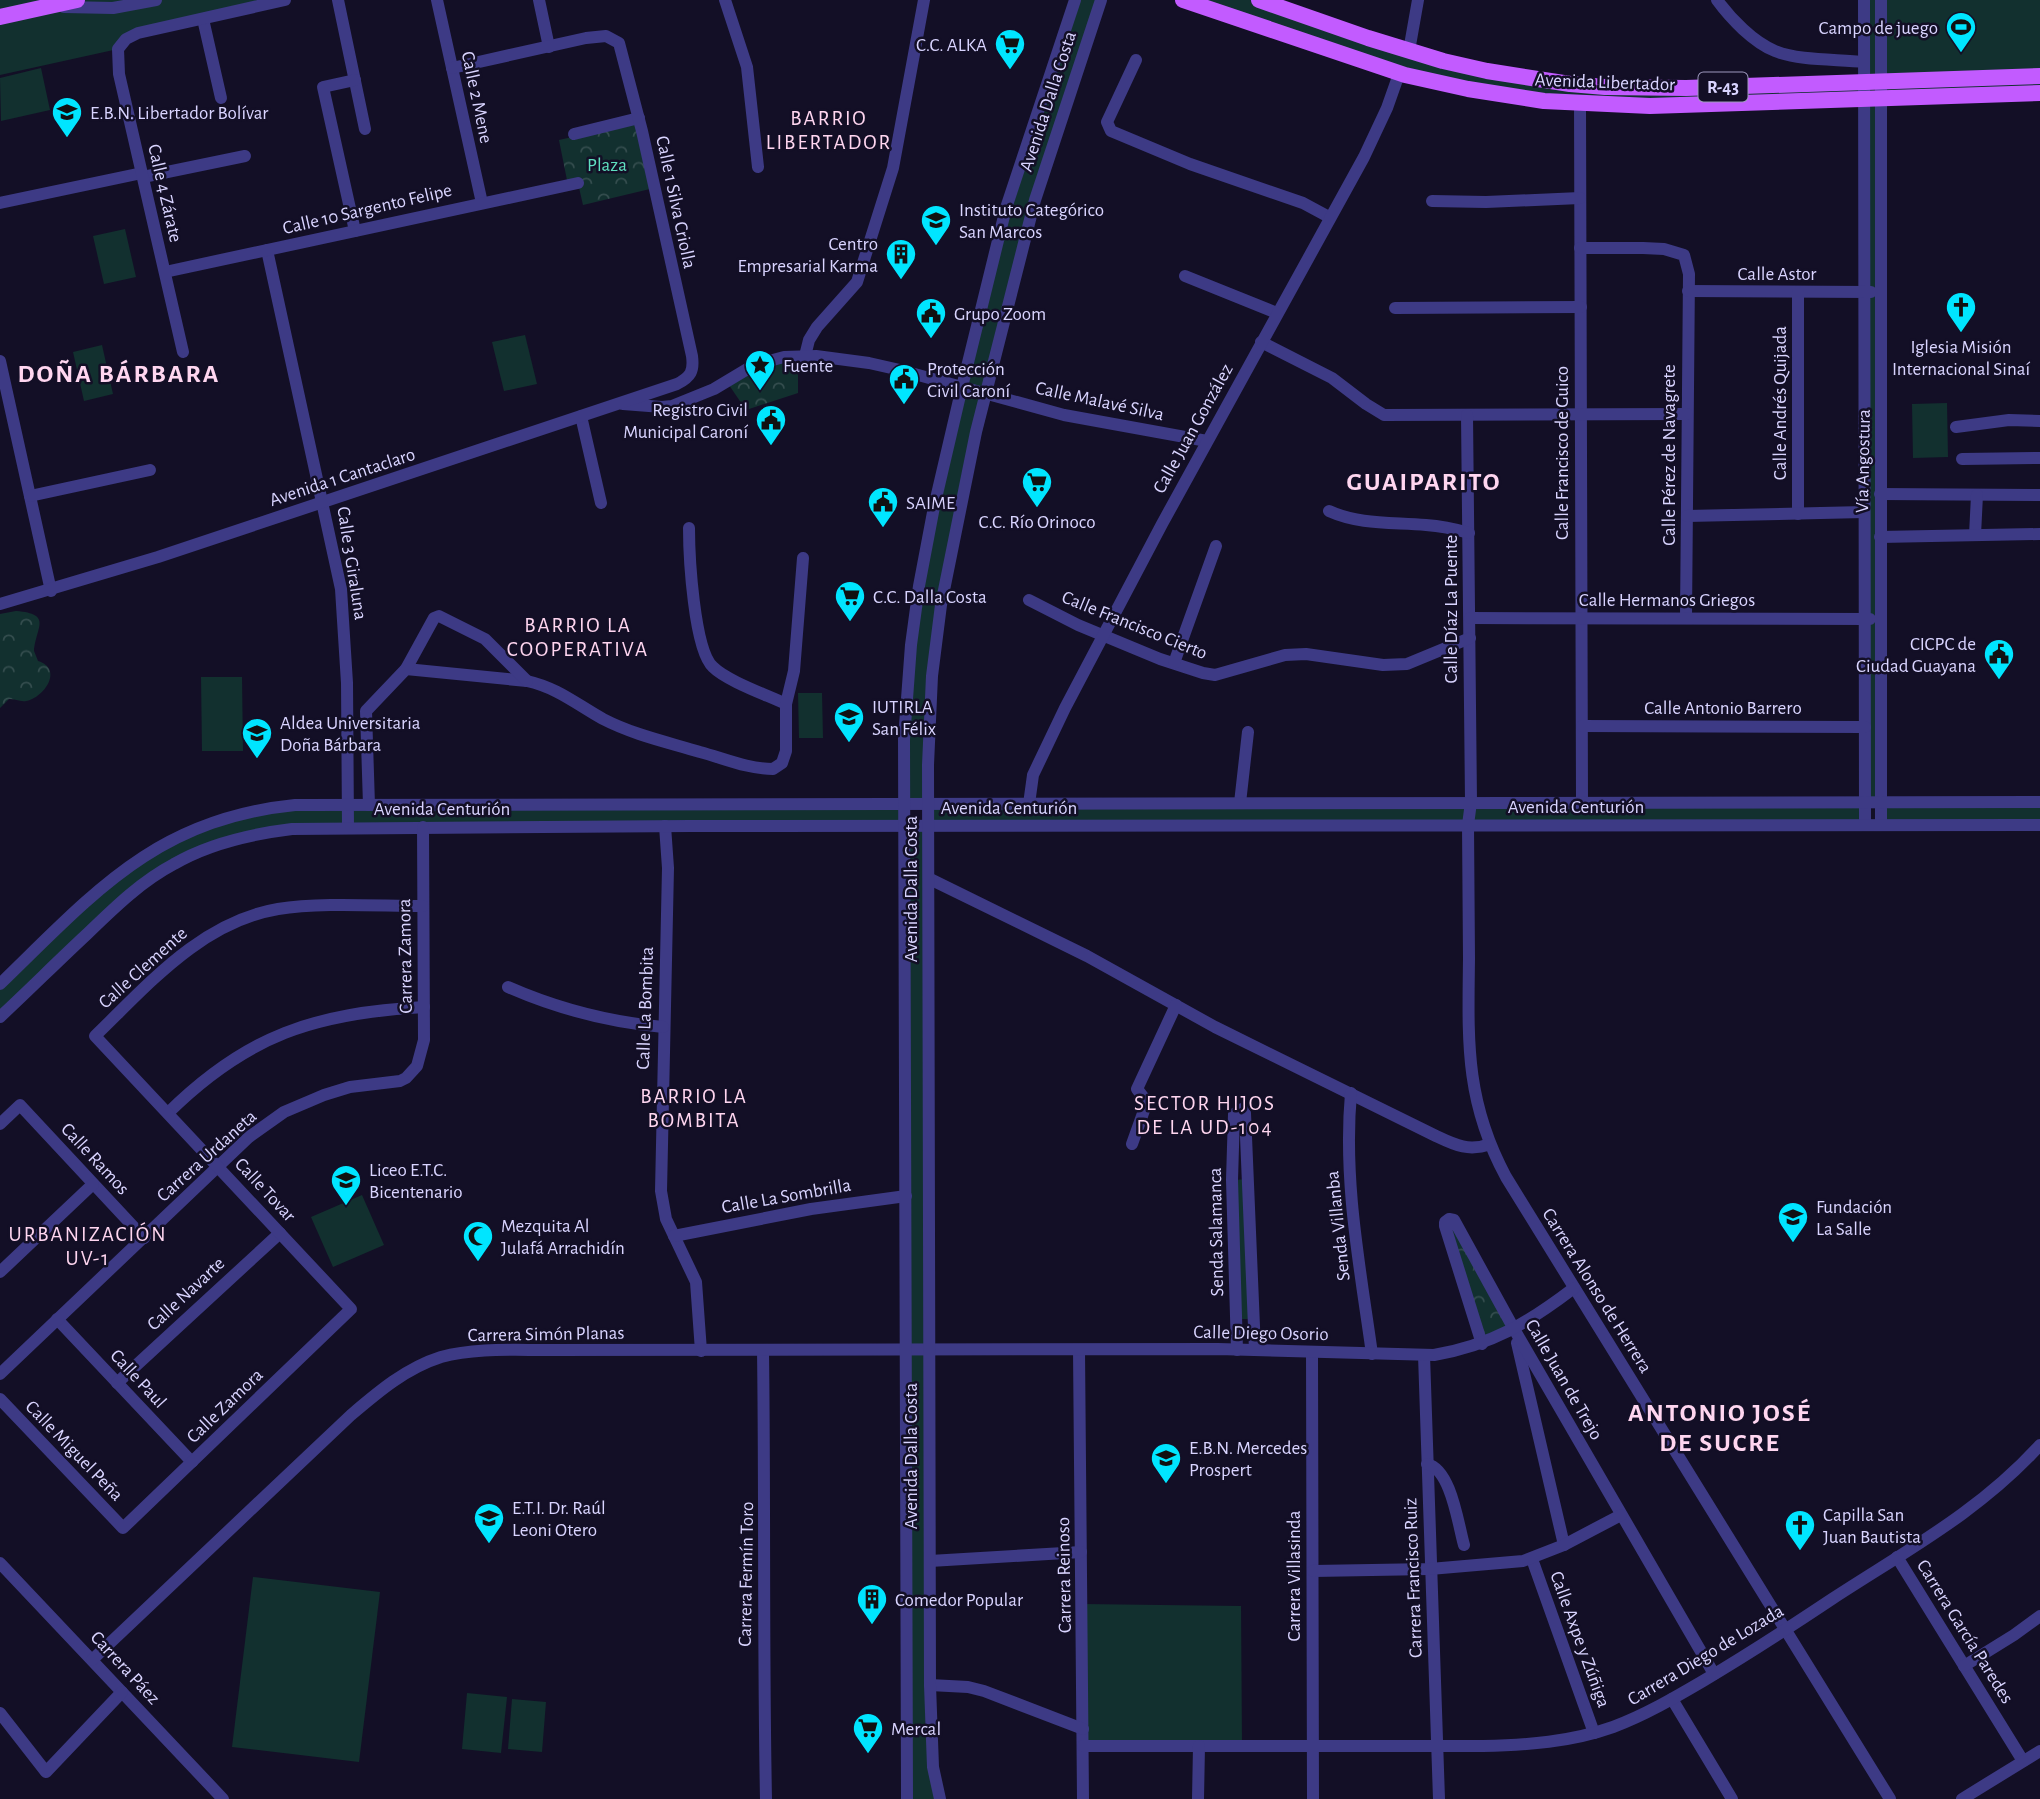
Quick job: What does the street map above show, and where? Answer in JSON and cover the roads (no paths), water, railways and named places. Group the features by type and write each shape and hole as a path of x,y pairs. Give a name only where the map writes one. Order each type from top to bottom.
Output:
{"main road":[{"path":"0,16 77,0"},
{"name":"Avenida Libertador","path":"1183,0 1399,74 1508,97 1580,104 1650,106 1864,90"},
{"name":"Avenida Libertador","path":"1259,0 1409,51 1488,71 1605,87 2040,93"},
{"name":"Avenida Libertador","path":"1881,90 2040,76"}],"street":[{"path":"50,6 113,8 156,0"},
{"path":"221,98 203,19 285,0"},
{"path":"338,0 365,129"},
{"name":"Calle 2 Mene","path":"437,0 482,203"},
{"path":"452,68 549,47 539,0"},
{"path":"724,0 747,68 758,167"},
{"path":"804,356 817,327 857,282 892,168 925,0"},
{"name":"Avenida Dalla Costa","path":"907,1799 905,711 914,615 934,507 962,387 1006,208 1075,0"},
{"name":"Avenida Dalla Costa","path":"940,1799 933,1768 930,1685 929,722 939,616 952,543 986,393 1035,200 1101,0"},
{"path":"1409,51 1418,0"},
{"path":"1717,0 1734,20 1776,51 1791,55 1864,62"},
{"name":"Vía Angostura","path":"1864,0 1865,824"},
{"name":"Vía Angostura","path":"1881,0 1881,824"},
{"name":"Calle 4 Zárate","path":"183,352 117,62 121,44 138,33 203,19"},
{"name":"Calle 1 Silva Criolla","path":"549,47 600,36 616,40 626,61 692,356 692,373"},
{"path":"1136,60 1107,122 1111,131 1190,164 1303,203 1329,217"},
{"name":"Calle Juan González","path":"1029,804 1039,758 1207,441 1375,135 1399,74"},
{"path":"355,80 323,88 355,231"},
{"name":"Calle Francisco de Guico","path":"1580,104 1582,801"},
{"path":"574,134 639,118"},
{"path":"0,203 245,156"},
{"name":"Calle 10 Sargento Felipe","path":"164,272 578,183"},
{"path":"1432,201 1580,198"},
{"name":"Calle Pérez de Navagrete","path":"1580,248 1664,249 1684,255 1689,274 1686,618"},
{"name":"Calle 3 Giraluna","path":"267,250 338,565 344,613 348,828"},
{"path":"1185,276 1277,313"},
{"name":"Calle Astor","path":"1688,291 1882,292"},
{"name":"Calle Andrés Quijada","path":"1798,292 1798,514"},
{"path":"1395,308 1581,307"},
{"path":"1261,342 1332,378 1384,415 1687,414"},
{"name":"Calle Malavé Silva","path":"620,403 672,406 714,389 754,365 784,357 804,356 869,363 1064,415 1207,441"},
{"path":"0,361 51,591"},
{"name":"Avenida 1 Cantaclaro","path":"0,604 51,591 324,502 677,384 692,373"},
{"name":"Calle Díaz La Puente","path":"1467,415 1471,802 1468,825"},
{"path":"581,416 601,503"},
{"path":"1956,427 2009,420 2040,421"},
{"path":"1962,459 2040,458"},
{"path":"30,496 150,470"},
{"path":"1880,494 2040,495"},
{"path":"1975,535 1977,495"},
{"path":"1329,512 1360,522 1427,525 1469,533"},
{"path":"1687,516 1864,512"},
{"path":"689,528 699,640 708,660 720,672 786,704"},
{"path":"1880,537 2040,534"},
{"path":"1174,663 1216,547"},
{"path":"406,669 527,681 553,688 604,719 645,737 763,769 773,769 782,763 786,751 786,704 794,671 803,558"},
{"name":"Calle Francisco Cierto","path":"1029,600 1103,635 1174,663 1216,675 1285,655 1306,654 1396,666 1418,661 1470,638"},
{"path":"369,805 366,711 406,669 434,618 439,616 485,639 527,681"},
{"name":"Calle Hermanos Griegos","path":"1470,618 1881,619"},
{"name":"Calle Antonio Barrero","path":"1582,726 1865,727"},
{"path":"1240,803 1248,732"},
{"path":"1881,774 1891,793 1905,802"},
{"path":"1838,801 1854,794 1865,783"},
{"name":"Avenida Centurión","path":"0,984 127,866 170,839 216,820 267,807 688,802 2040,802"},
{"name":"Carrera Alonso de Herrera","path":"1468,825 1469,1063 1490,1144 1506,1177 1890,1799"},
{"name":"Avenida Centurión","path":"0,1017 130,894 174,864 219,844 292,829 665,826 2040,825"},
{"name":"Calle La Bombita","path":"665,826 668,868 660,1181 663,1206 696,1282 701,1351"},
{"name":"Carrera Zamora","path":"406,1078 417,1066 423,1050 423,827"},
{"path":"930,879 1087,956 1176,1005 1453,1144 1474,1149 1490,1144"},
{"name":"Calle Clemente","path":"95,1036 196,943 249,916 294,907 423,906"},
{"path":"508,986 544,1002 587,1015 627,1024 663,1027"},
{"path":"1132,1144 1147,1102 1137,1089 1176,1005"},
{"path":"168,1113 200,1083 247,1049 286,1031 331,1017 359,1012 424,1007"},
{"name":"Calle Tovar","path":"95,1036 351,1309"},
{"name":"Carrera Urdaneta","path":"0,1374 218,1166 269,1123 305,1102 336,1090 391,1083 406,1078"},
{"name":"Senda Villanba","path":"1351,1093 1348,1118 1350,1187 1372,1354"},
{"name":"Calle Ramos","path":"0,1124 20,1105 144,1238"},
{"name":"Senda Salamanca","path":"1237,1350 1232,1180 1234,1114 1242,1109 1245,1113 1250,1180 1255,1350"},
{"path":"0,1272 93,1184"},
{"name":"Calle La Sombrilla","path":"674,1236 798,1211 906,1196"},
{"name":"Calle Juan de Trejo","path":"1482,1343 1445,1226 1449,1219 1454,1220 1514,1329 1714,1674"},
{"name":"Calle Navarte","path":"117,1382 280,1233"},
{"name":"Calle Diego Osorio","path":"907,1351 1255,1350 1424,1355 1448,1353 1482,1343 1514,1329 1574,1288"},
{"name":"Calle Zamora","path":"123,1528 351,1309"},
{"name":"Calle Paul","path":"57,1319 192,1462"},
{"path":"1514,1329 1564,1545"},
{"name":"Carrera Fermín Toro","path":"763,1350 766,1799"},
{"name":"Carrera Reinoso","path":"1079,1350 1083,1799"},
{"name":"Carrera Simón Planas","path":"92,1660 351,1415 407,1372 441,1357 487,1351 907,1351"},
{"name":"Carrera Villasinda","path":"1312,1352 1313,1799"},
{"name":"Carrera Francisco Ruiz","path":"1424,1355 1438,1799"},
{"name":"Calle Miguel Peña","path":"0,1399 123,1528"},
{"name":"Carrera Diego de Lozada","path":"1083,1745 1522,1745 1594,1733 1632,1720 1672,1699 1785,1630 1976,1506 2020,1467 2040,1445"},
{"path":"1427,1464 1435,1466 1445,1478 1464,1545"},
{"path":"1313,1571 1430,1569 1532,1559 1621,1515"},
{"path":"930,1561 1082,1552"},
{"name":"Carrera García Paredes","path":"1898,1557 2023,1761"},
{"name":"Calle Axpe y Zúñiga","path":"1532,1559 1594,1733"},
{"name":"Carrera Páez","path":"0,1563 223,1799"},
{"path":"1964,1665 2040,1616"},
{"path":"930,1685 968,1687 984,1691 1083,1729"},
{"path":"0,1713 46,1772 122,1692"},
{"path":"1672,1699 1732,1799"},
{"path":"1198,1799 1199,1746"},
{"path":"1966,1798 2040,1751"}],"place":[{"name":"Campo de juego","path":"1961,54"},
{"name":"C.C. ALKA","path":"1010,71"},
{"name":"E.B.N. Libertador Bolívar","path":"67,139"},
{"name":"Instituto Categórico San Marcos","path":"936,247"},
{"name":"Centro Empresarial Karma","path":"901,281"},
{"name":"Iglesia Misión Internacional Sinaí","path":"1961,334"},
{"name":"Grupo Zoom","path":"931,340"},
{"name":"Fuente","path":"760,392"},
{"name":"Protección Civil Caroní","path":"904,406"},
{"name":"Registro Civil Municipal Caroní","path":"771,447"},
{"name":"C.C. Río Orinoco","path":"1037,509"},
{"name":"SAIME","path":"883,529"},
{"name":"C.C. Dalla Costa","path":"850,623"},
{"name":"CICPC de Ciudad Guayana","path":"1999,681"},
{"name":"IUTIRLA San Félix","path":"849,744"},
{"name":"Aldea Universitaria Doña Bárbara","path":"257,760"},
{"name":"Liceo E.T.C. Bicentenario","path":"346,1207"},
{"name":"Fundación La Salle","path":"1793,1244"},
{"name":"Mezquita Al Julafá Arrachidín","path":"478,1263"},
{"name":"E.B.N. Mercedes Prospert","path":"1166,1485"},
{"name":"E.T.I. Dr. Raúl Leoni Otero","path":"489,1545"},
{"name":"Capilla San Juan Bautista","path":"1800,1552"},
{"name":"Comedor Popular","path":"872,1626"},
{"name":"Mercal","path":"868,1755"}],"district":[{"name":"BARRIO LIBERTADOR","path":"829,130"},
{"name":"DOÑA BÁRBARA","path":"119,373"},
{"name":"GUAIPARITO","path":"1424,481"},
{"name":"BARRIO LA COOPERATIVA","path":"578,637"},
{"name":"BARRIO LA BOMBITA","path":"694,1108"},
{"name":"SECTOR HIJOS DE LA UD-104","path":"1205,1115"},
{"name":"URBANIZACIÓN UV-1","path":"88,1246"},
{"name":"ANTONIO JOSÉ DE SUCRE","path":"1720,1427"}],"park label":[{"name":"Plaza","path":"607,164"}]}
